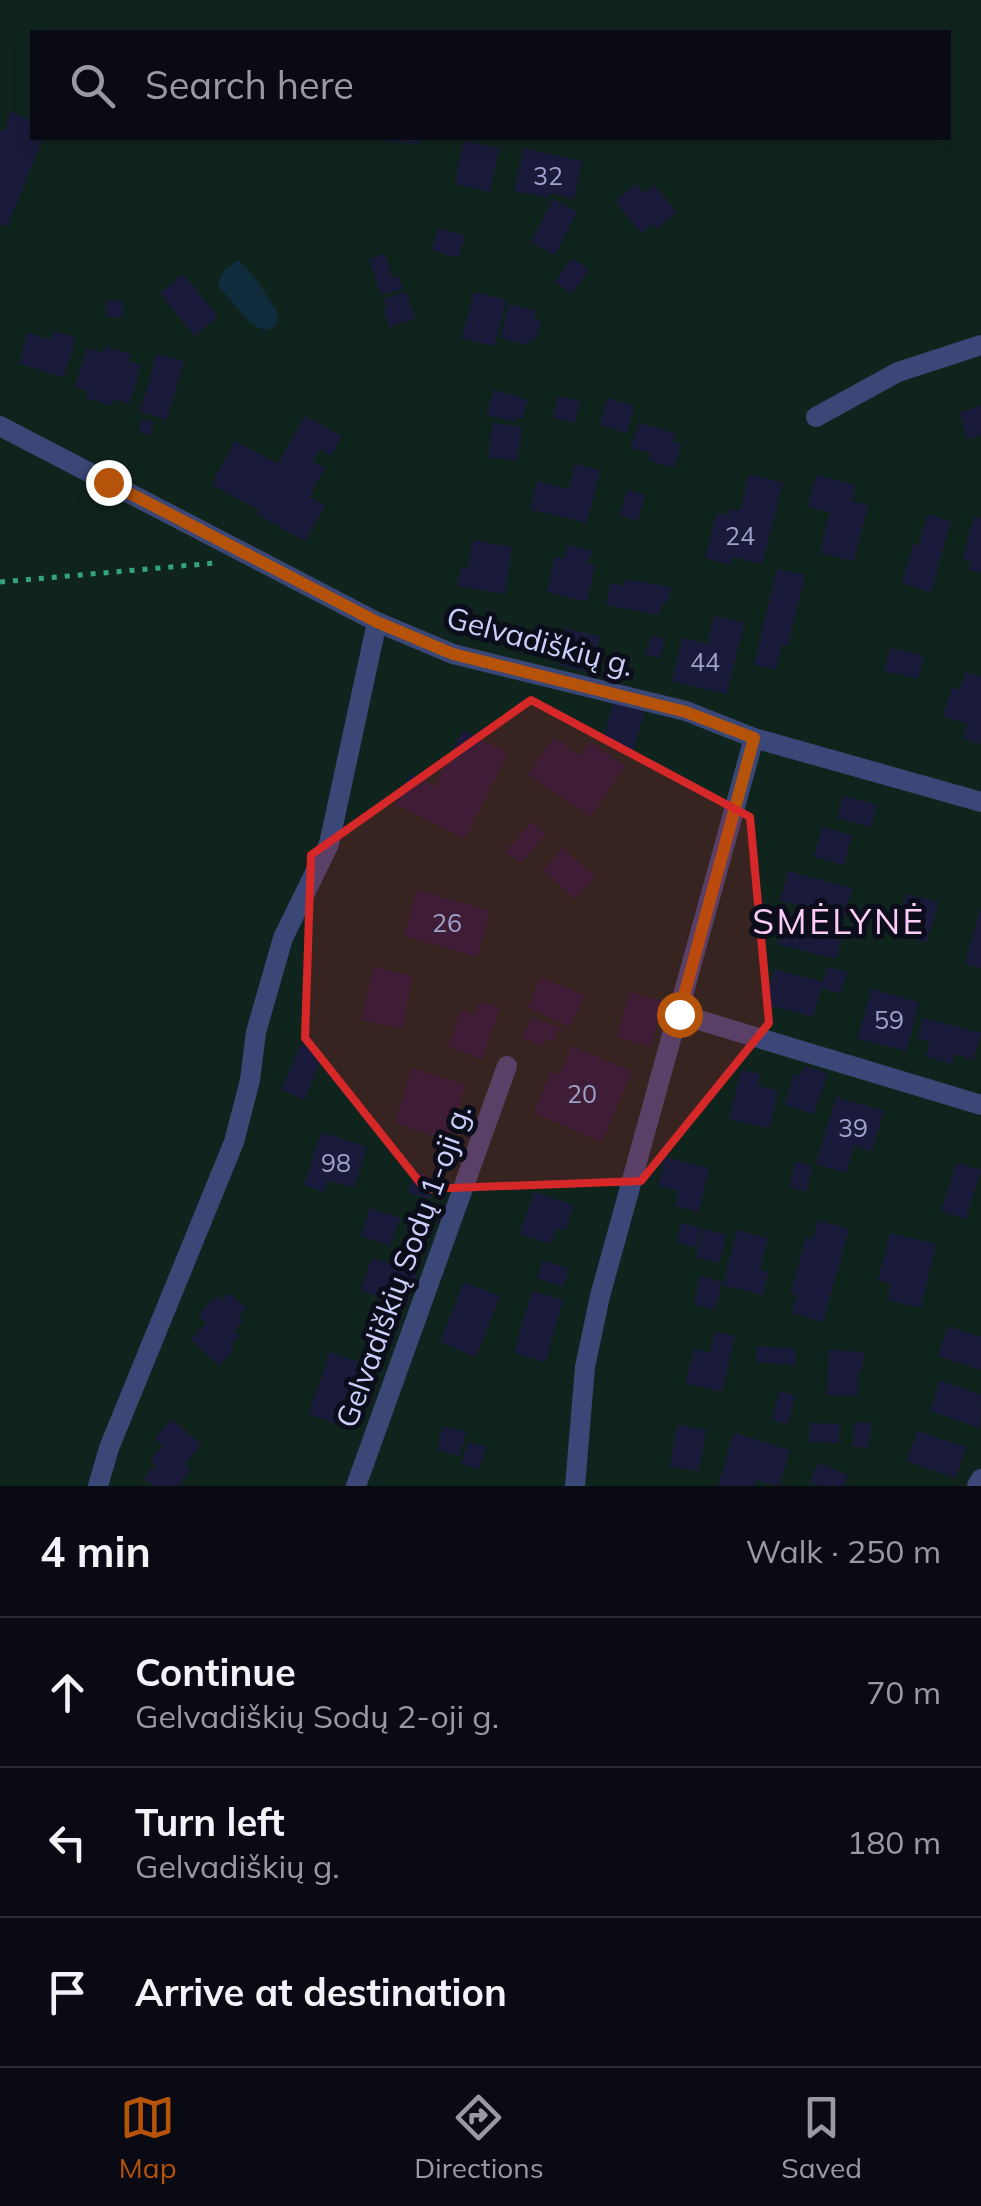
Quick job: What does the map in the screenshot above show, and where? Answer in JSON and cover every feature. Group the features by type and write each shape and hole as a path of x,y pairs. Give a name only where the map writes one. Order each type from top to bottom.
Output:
{"street":[{"path":"816,418 898,372 981,345"},
{"name":"Gelvadiškių g.","path":"0,426 377,622 453,654 686,712 754,738 981,802"},
{"path":"98,1486 109,1448 234,1142 250,1080 256,1032 283,938 329,844 377,622"},
{"path":"575,1486 585,1367 600,1296 754,738"},
{"path":"679,1014 981,1105"},
{"name":"Gelvadiškių Sodų 1-oji g.","path":"356,1486 507,1066"},
{"path":"977,1486 981,1479"}],"path":[{"path":"0,582 216,563"}],"highlighted area":[{"path":"531,700 750,817 769,1023 641,1181 425,1189 305,1038 311,855"}],"green space":[{"path":"0,0 981,0 981,1486 0,1486"}],"water":[{"path":"238,260 278,313 277,324 270,329 251,323 219,287 222,275"}],"building":[{"path":"11,112 30,119 30,140 42,140 7,227 0,224 0,129 4,131"},
{"path":"377,140 421,140 420,144"},
{"path":"464,141 499,148 490,192 455,184"},
{"path":"524,148 582,161 574,199 514,191"},
{"path":"636,184 644,193 654,185 676,212 656,229 652,224 641,233 615,201"},
{"path":"553,199 577,212 555,255 531,242"},
{"path":"438,228 465,236 459,258 432,250"},
{"path":"385,254 392,278 399,276 403,289 381,295 369,259"},
{"path":"572,258 589,270 571,294 555,282"},
{"path":"183,274 218,316 195,336 160,293"},
{"path":"406,292 415,319 389,327 384,299"},
{"path":"474,292 506,300 494,346 462,338"},
{"path":"107,300 123,301 123,317 107,317"},
{"path":"509,304 536,311 534,319 541,321 536,339 531,338 529,345 500,338"},
{"path":"53,331 76,337 64,377 19,364 28,333 50,340"},
{"path":"105,346 131,354 128,361 141,365 129,404 114,399 112,406 86,398 88,391 75,387 87,348 103,353"},
{"path":"157,354 184,361 167,420 140,412"},
{"path":"494,390 528,400 522,419 515,417 514,422 487,415"},
{"path":"558,396 580,401 575,423 553,418"},
{"path":"607,398 634,406 627,433 600,425"},
{"path":"981,406 981,435 967,439 960,412"},
{"path":"305,416 342,436 331,456 320,449 313,462 325,468 309,497 325,506 305,541 212,484 235,441 278,464"},
{"path":"142,419 154,422 150,435 139,432"},
{"path":"493,423 522,427 517,461 488,457"},
{"path":"639,423 675,433 673,442 681,444 674,468 649,461 651,453 631,448"},
{"path":"575,464 600,470 587,523 530,509 537,481 569,489"},
{"path":"749,474 783,483 762,564 733,557 731,565 705,558 717,513 728,516 729,508 740,511"},
{"path":"816,475 855,485 851,501 868,505 854,561 820,553 830,512 808,507"},
{"path":"627,490 645,495 638,521 620,516"},
{"path":"928,514 951,521 931,592 902,583"},
{"path":"974,517 981,518 981,573 969,570 971,561 963,559"},
{"path":"472,540 512,547 505,594 458,586 461,567 468,568"},
{"path":"567,545 592,551 588,563 595,565 587,602 547,592 555,557 564,559"},
{"path":"777,569 805,575 788,646 782,645 776,670 754,665"},
{"path":"625,579 671,587 668,603 662,602 659,615 606,605 611,583 623,586"},
{"path":"714,616 744,623 727,694 672,681 682,638 707,644"},
{"path":"566,629 600,636 592,673 558,665"},
{"path":"652,635 665,639 659,658 645,654"},
{"path":"890,648 924,656 918,679 884,671"},
{"path":"965,672 981,677 981,744 963,738 967,723 943,717 952,687 960,690"},
{"path":"614,700 645,708 634,750 603,741"},
{"path":"463,730 508,753 465,839 395,804 410,774 435,786"},
{"path":"554,737 581,756 590,742 625,766 591,817 528,775"},
{"path":"843,796 877,805 871,827 837,818"},
{"path":"531,822 546,834 521,864 506,852"},
{"path":"822,827 852,835 844,865 814,857"},
{"path":"563,848 595,877 574,899 543,870"},
{"path":"788,871 852,888 845,917 780,901"},
{"path":"417,890 490,911 477,957 404,936"},
{"path":"906,894 938,902 927,942 895,934"},
{"path":"981,910 981,968 965,964"},
{"path":"785,914 844,930 836,959 777,944"},
{"path":"374,967 413,976 402,1029 361,1020"},
{"path":"828,967 847,972 841,994 821,988 813,1017 765,1004 774,969 823,982"},
{"path":"541,977 584,995 570,1027 528,1008"},
{"path":"871,989 919,1002 907,1051 858,1039"},
{"path":"629,992 663,1001 651,1047 617,1038"},
{"path":"480,1001 500,1008 482,1059 448,1047 461,1010 475,1015"},
{"path":"531,1017 559,1028 553,1042 545,1038 542,1046 522,1038"},
{"path":"923,1018 981,1033 973,1060 955,1054 952,1064 926,1057 930,1041 918,1038"},
{"path":"301,1044 323,1054 304,1100 281,1090"},
{"path":"571,1046 632,1071 602,1142 534,1113 551,1071 560,1075"},
{"path":"804,1066 827,1073 814,1114 785,1105 794,1074 800,1076"},
{"path":"412,1068 465,1085 448,1141 395,1123"},
{"path":"741,1070 760,1074 757,1085 778,1091 769,1128 729,1119"},
{"path":"836,1097 884,1111 872,1151 854,1145 846,1173 816,1164"},
{"path":"321,1132 367,1147 354,1188 328,1180 324,1192 304,1185"},
{"path":"665,1157 709,1168 699,1212 675,1206 678,1191 658,1186"},
{"path":"796,1161 813,1166 806,1192 789,1187"},
{"path":"957,1163 981,1170 966,1219 941,1211"},
{"path":"415,1171 436,1179 429,1199 408,1192"},
{"path":"534,1192 574,1205 565,1231 556,1228 551,1244 520,1234"},
{"path":"370,1208 400,1218 390,1246 361,1236"},
{"path":"818,1220 849,1229 823,1322 792,1313 797,1295 791,1293 806,1237 813,1239"},
{"path":"682,1223 701,1228 696,1248 676,1242"},
{"path":"703,1229 727,1235 719,1263 696,1257"},
{"path":"737,1230 768,1238 760,1270 768,1272 763,1295 723,1285"},
{"path":"890,1233 936,1244 921,1308 887,1300 891,1283 878,1280"},
{"path":"371,1258 417,1272 407,1306 361,1291"},
{"path":"543,1260 569,1269 563,1287 537,1278"},
{"path":"701,1276 722,1282 715,1310 694,1304"},
{"path":"464,1282 500,1296 476,1357 440,1342"},
{"path":"532,1291 563,1300 545,1362 514,1353"},
{"path":"229,1293 246,1308 238,1317 243,1321 234,1331 239,1336 230,1345 234,1350 219,1366 191,1339 207,1323 198,1315 216,1296 221,1301"},
{"path":"948,1326 981,1337 981,1370 938,1356"},
{"path":"715,1332 735,1336 722,1392 686,1383 694,1349 710,1353"},
{"path":"757,1346 796,1349 795,1365 756,1362"},
{"path":"829,1350 864,1352 857,1396 827,1395"},
{"path":"330,1352 375,1368 354,1430 309,1414"},
{"path":"940,1381 981,1395 980,1428 930,1411"},
{"path":"780,1391 796,1396 787,1424 772,1420"},
{"path":"172,1419 201,1445 185,1464 191,1470 180,1482 184,1486 153,1486 144,1478 156,1465 150,1460 163,1445 155,1438"},
{"path":"855,1422 871,1423 868,1448 852,1446"},
{"path":"810,1423 840,1424 839,1443 809,1442"},
{"path":"677,1425 706,1430 699,1471 670,1467"},
{"path":"443,1426 466,1432 460,1456 437,1450"},
{"path":"917,1431 966,1447 956,1478 907,1461"},
{"path":"734,1433 790,1450 779,1486 756,1480 754,1486 718,1486"},
{"path":"468,1442 486,1447 479,1469 461,1464"},
{"path":"818,1463 848,1475 843,1486 810,1482"}],"district":[{"name":"SMĖLYNĖ","path":"839,922"}],"route":[{"path":"108,482 377,622 453,654 686,712 754,738 679,1014"}]}
